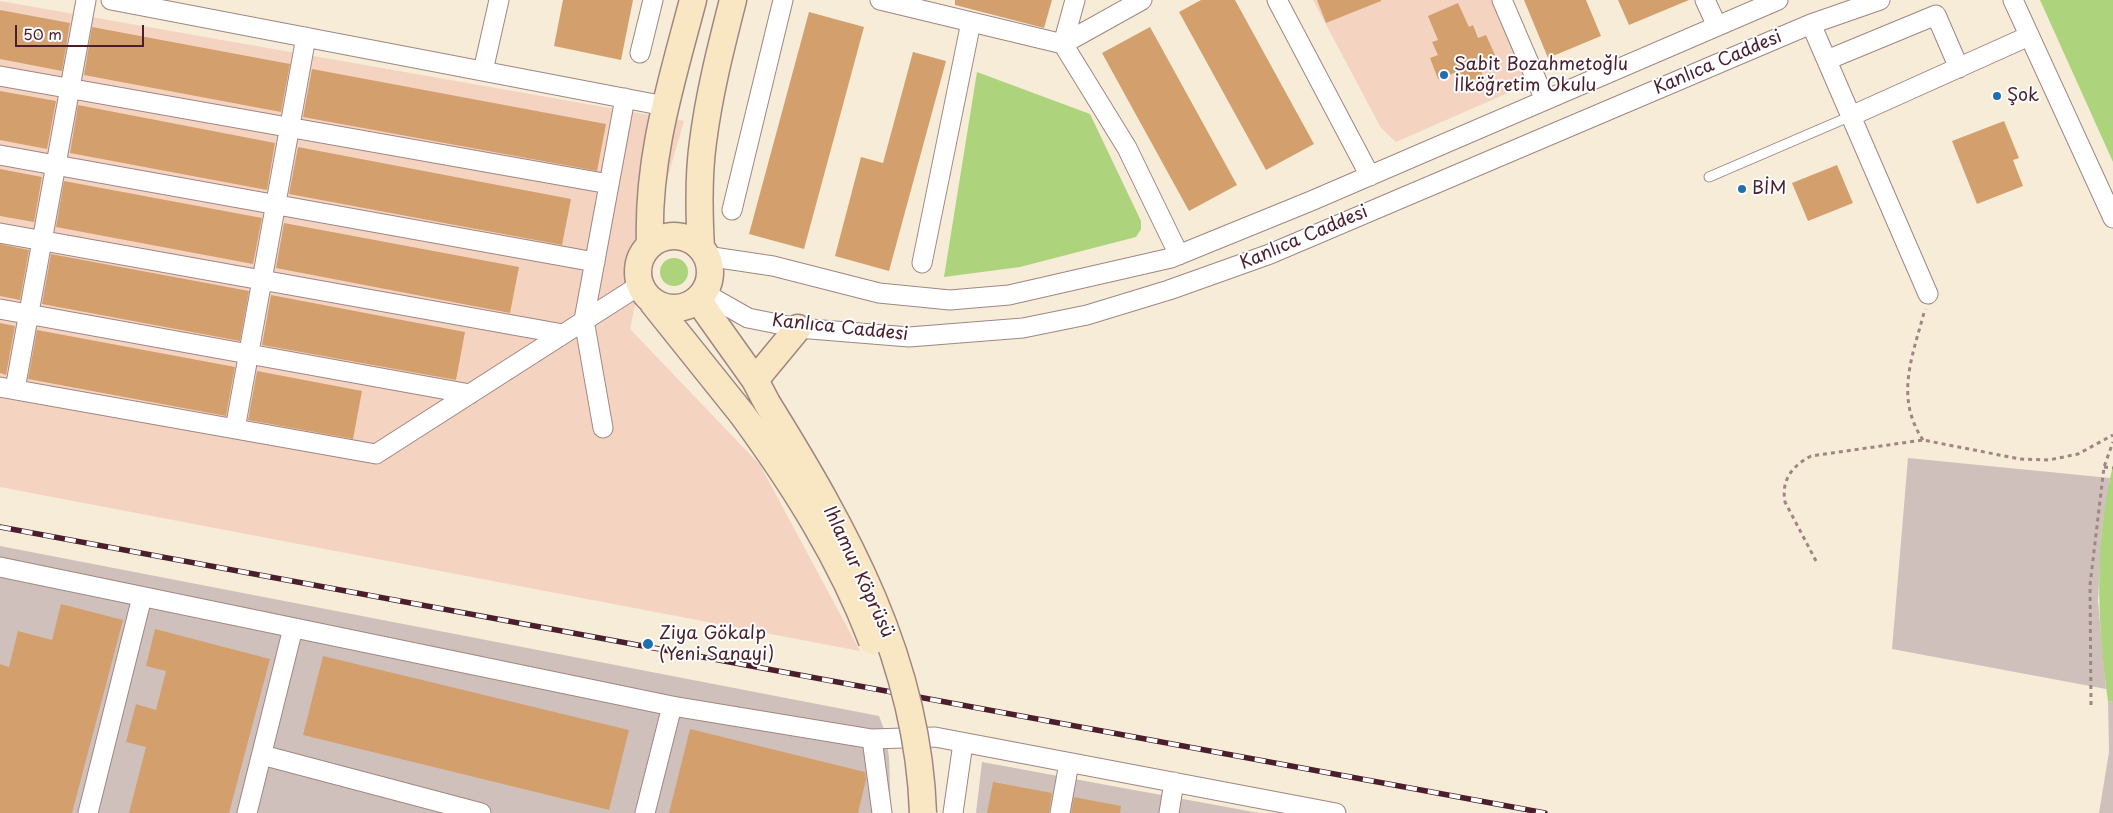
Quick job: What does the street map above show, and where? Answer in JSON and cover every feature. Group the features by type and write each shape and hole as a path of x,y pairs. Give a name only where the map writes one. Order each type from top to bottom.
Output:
{"street":[{"path":"86,0 29,315 8,388 376,454 584,320 646,294"},
{"path":"111,0 665,106"},
{"path":"482,71 499,0"},
{"path":"640,53 653,0"},
{"path":"650,245 650,187 655,150 693,0"},
{"path":"704,252 685,238 676,236 666,237 650,245 639,261 637,270 646,294 671,308 681,308 701,296 710,275 704,252 700,187 702,144 711,88 733,0"},
{"path":"732,210 783,0"},
{"path":"880,0 1064,44 1142,0"},
{"path":"1075,0 1064,44 1127,148 1179,255"},
{"path":"1277,0 1370,176"},
{"path":"1502,0 1545,100"},
{"path":"1705,0 1717,26"},
{"name":"Kanlıca Caddesi","path":"704,252 773,266 879,293 950,300 1008,295 1179,255 1370,176 1778,0"},
{"name":"Kanlıca Caddesi","path":"701,296 748,318 798,328 909,336 1002,330 1071,318 1170,290 1270,254 1442,183 1623,103 1812,24 1880,0"},
{"path":"2013,0 2113,218"},
{"path":"1827,60 1936,14 1959,68"},
{"path":"922,263 971,22"},
{"path":"1812,24 1928,294"},
{"path":"1851,116 2030,36"},
{"path":"235,428 306,38"},
{"path":"0,76 609,184"},
{"path":"603,428 584,320 625,98"},
{"path":"0,155 595,262"},
{"path":"0,233 563,334"},
{"name":"Ihlamur Köprüsü","path":"646,294 770,452 817,527 866,623 878,654 894,711 903,765 905,813"},
{"name":"Ihlamur Köprüsü","path":"701,296 755,380 820,491 861,569 884,621 901,671 914,729 923,813"},
{"path":"0,310 470,394"},
{"path":"755,380 798,328"},
{"path":"0,567 672,706 872,739 935,737 1336,813"},
{"path":"88,813 142,597"},
{"path":"247,813 293,628"},
{"path":"644,813 672,706"},
{"path":"872,739 882,813"},
{"path":"953,813 963,742"},
{"path":"262,755 481,813"},
{"path":"1060,813 1069,762"},
{"path":"1169,813 1174,782"}],"lane":[{"path":"1709,178 1851,116"}],"path":[{"path":"1923,440 1911,418 1906,395 1909,372 1928,294"},
{"path":"1816,561 1785,502 1784,487 1790,472 1802,461 1822,453 1923,440 2020,459 2049,460 2078,454 2113,435"},
{"path":"2091,705 2090,585 2104,467 2113,442"},
{"path":"2104,467 2113,468"}],"shaded area":[{"name":"Sabit Bozahmetoğlu İlköğretim Okulu","path":"1313,0 1505,0 1535,81 1396,142 1381,128"},
{"path":"0,1 684,121 648,245 630,329 760,465 860,651 0,487"},
{"path":"1908,458 2110,478 2102,529 2098,601 2106,689 1892,649"},
{"path":"0,546 879,716 885,732 889,757 891,813 0,813"},
{"path":"2108,701 2113,702 2113,813 2099,813 2109,752"},
{"path":"982,762 1259,813 976,813"}],"green space":[{"path":"2040,0 2113,0 2113,162"},
{"path":"977,72 1090,114 1141,221 1141,229 1136,237 1020,267 944,277"},
{"path":"674,258 684,262 688,272 684,282 674,286 664,282 660,272 664,262"},
{"path":"2113,465 2113,702 2108,701 2104,671 2099,583 2103,524"}],"building":[{"path":"563,0 633,0 621,60 554,46"},
{"path":"955,0 1052,0 1044,28 955,5"},
{"path":"1201,0 1235,0 1314,144 1266,170 1179,12"},
{"path":"1317,0 1381,0 1381,1 1326,23"},
{"path":"1524,0 1586,0 1601,36 1548,58"},
{"path":"1618,0 1689,0 1629,25"},
{"path":"1458,3 1469,27 1473,25 1478,38 1486,35 1495,55 1478,63 1483,76 1459,86 1454,73 1438,79 1430,58 1438,55 1432,42 1438,40 1428,16"},
{"path":"0,10 70,23 62,71 0,59"},
{"path":"809,12 864,27 804,249 749,234"},
{"path":"92,27 290,64 281,112 84,75"},
{"path":"1150,27 1237,185 1189,211 1102,53"},
{"path":"913,52 946,61 889,271 835,256 861,157 883,163"},
{"path":"312,69 606,124 597,171 303,117"},
{"path":"0,91 56,101 47,149 0,140"},
{"path":"78,105 275,143 267,190 70,153"},
{"path":"2004,121 2019,158 2013,160 2023,186 1977,204 1952,141"},
{"path":"298,147 571,199 562,245 289,194"},
{"path":"1837,165 1853,203 1808,221 1792,183"},
{"path":"0,169 42,177 34,222 0,216"},
{"path":"64,181 262,218 253,264 56,227"},
{"path":"284,223 519,267 510,313 276,268"},
{"path":"0,244 29,250 20,300 0,296"},
{"path":"51,254 249,291 240,341 42,304"},
{"path":"271,295 465,332 456,380 262,345"},
{"path":"0,323 15,326 6,375 0,373"},
{"path":"37,330 235,367 226,416 28,379"},
{"path":"257,371 362,391 353,439 248,420"},
{"path":"61,604 123,620 72,813 0,813 0,664 9,667 18,631 52,640"},
{"path":"155,629 270,659 229,813 129,813 146,747 126,742 136,704 156,710 166,671 146,666"},
{"path":"323,656 629,730 609,810 303,735"},
{"path":"690,729 865,772 866,780 858,813 669,813"},
{"path":"993,782 1052,793 1049,813 987,813"},
{"path":"1074,797 1121,806 1120,813 1071,813"}],"railway":[{"path":"0,527 1545,813"}],"place":[{"name":"Sabit Bozahmetoğlu İlköğretim Okulu","path":"1444,75"},
{"name":"Şok","path":"1997,96"},
{"name":"BİM","path":"1742,189"},
{"name":"Ziya Gökalp (Yeni Sanayi)","path":"648,644"}]}
